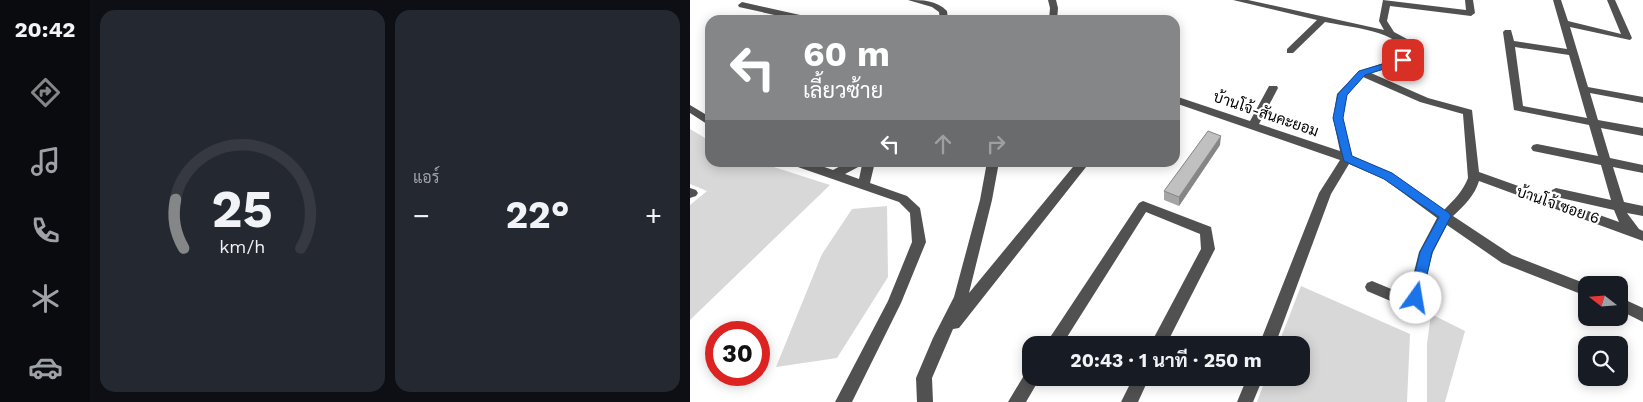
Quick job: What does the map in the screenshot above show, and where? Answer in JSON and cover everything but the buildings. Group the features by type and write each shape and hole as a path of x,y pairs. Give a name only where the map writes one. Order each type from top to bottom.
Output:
{"street":[{"path":"758,8 772,0"},
{"path":"912,0 936,5 943,10 944,15"},
{"path":"1052,0 1053,15"},
{"path":"1237,0 1392,34 1404,41 1408,49 1403,60 1362,73 1342,94 1338,118 1348,158 1325,193 1270,336"},
{"path":"1392,34 1383,22 1387,2 1470,14 1469,0"},
{"path":"1556,0 1622,216 1638,234"},
{"path":"1563,23 1628,38 1611,0"},
{"path":"742,5 788,15"},
{"path":"1290,51 1322,19"},
{"path":"1508,32 1518,108 1643,132"},
{"path":"1509,43 1572,53"},
{"path":"1362,73 1424,100 1468,112 1474,178 1471,187 1459,203 1445,216 1426,252 1416,298 1400,299 1372,288"},
{"path":"1252,126 1273,88"},
{"path":"1583,89 1643,100"},
{"name":"บ้านโจ้-สันคะยอม","path":"1180,101 1348,158 1388,176 1485,246 1507,259 1578,287"},
{"path":"690,108 705,118"},
{"path":"1537,148 1643,170"},
{"path":"811,167 903,199 916,211 919,242 894,303 843,402"},
{"path":"834,175 849,167"},
{"path":"864,184 867,167"},
{"path":"925,402 924,378 938,343 961,298 994,167"},
{"path":"938,343 1080,167"},
{"name":"บ้านโจ้ ซอย 6","path":"1473,174 1638,234"},
{"path":"1556,192 1643,211"},
{"path":"1059,336 1143,206 1206,231 1208,249 1163,336"},
{"path":"1628,307 1643,314"},
{"path":"1016,402 1027,386"},
{"path":"1129,402 1137,386"},
{"path":"1245,402 1251,386"}],"shaded area":[{"path":"690,129 705,138 705,167 774,167 830,185 690,320 690,205 707,191 690,184"},
{"path":"887,206 888,277 837,358 776,367 822,254 852,209"},
{"path":"1301,286 1410,334 1407,402 1257,402 1263,386 1310,386 1310,336 1282,336"},
{"path":"1431,314 1465,331 1445,402 1427,402 1427,344"}],"route":[{"path":"1403,60 1362,73 1342,94 1338,118 1348,158 1388,176 1445,216 1426,252 1416,298"}]}
